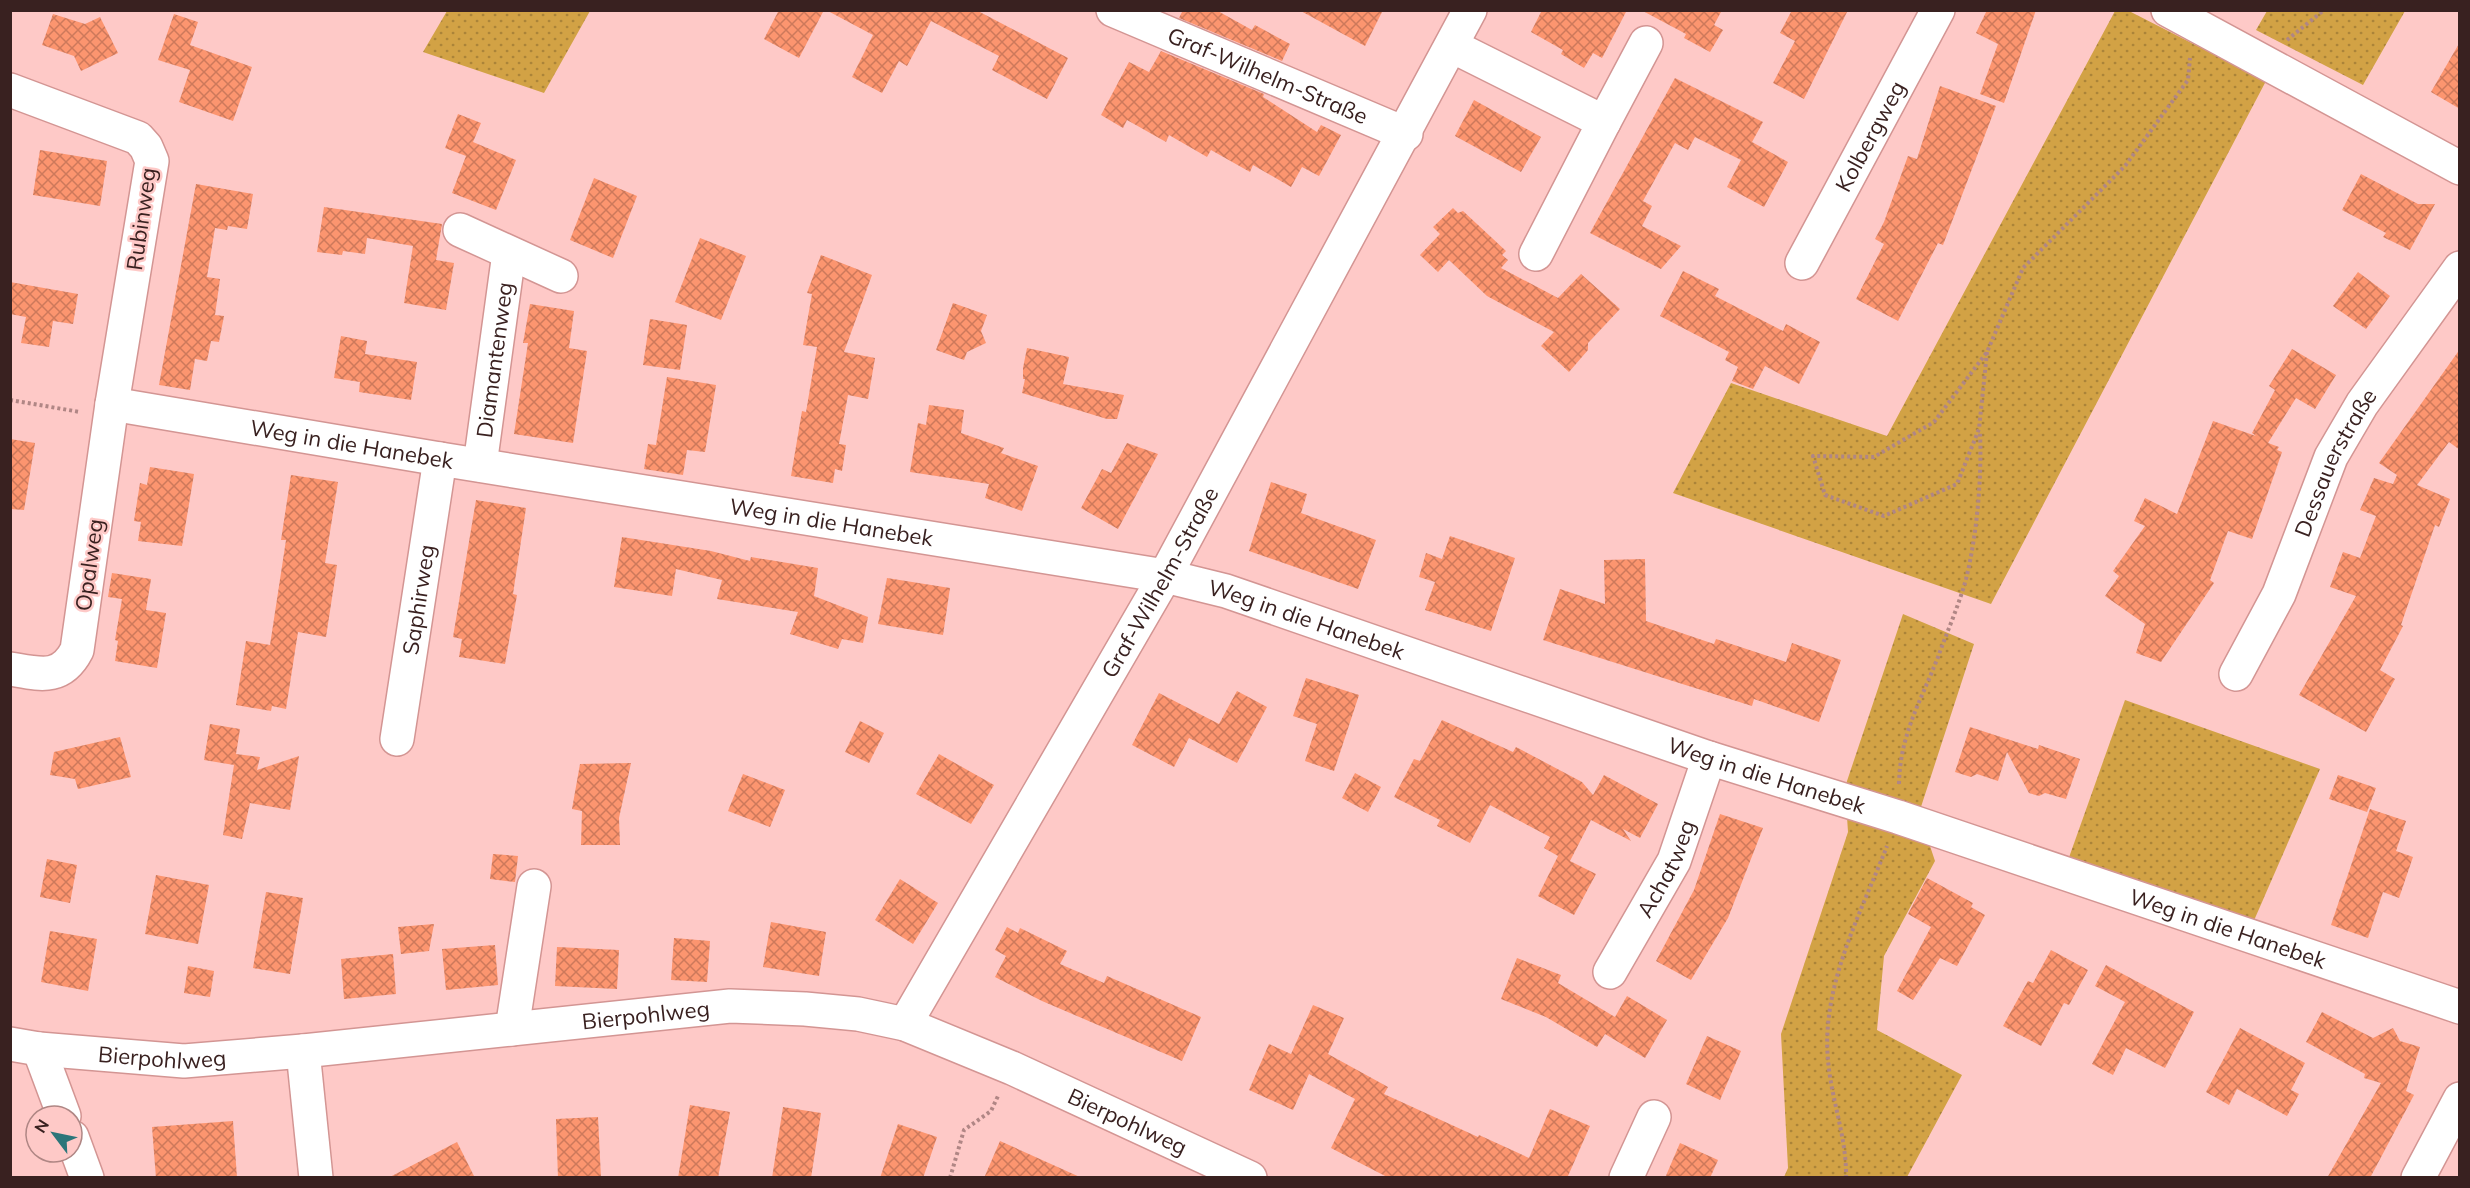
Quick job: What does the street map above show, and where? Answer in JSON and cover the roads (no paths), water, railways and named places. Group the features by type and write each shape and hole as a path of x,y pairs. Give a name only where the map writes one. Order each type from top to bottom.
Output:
{"street":[{"name":"Graf-Wilhelm-Straße","path":"905,1024 1165,576 1406,134 1470,10"},
{"name":"Kolbergweg","path":"1802,263 1938,10"},
{"name":"Graf-Wilhelm-Straße","path":"1121,15 1406,134"},
{"path":"2181,17 2460,168"},
{"path":"1536,255 1646,43"},
{"path":"1452,46 1604,122"},
{"name":"Rubinweg","path":"10,90 138,138 146,147 152,161 112,404"},
{"name":"Diamantenweg","path":"460,230 561,276"},
{"name":"Diamantenweg","path":"480,465 509,253"},
{"name":"Dessauerstraße","path":"2236,674 2279,594 2331,457 2362,404 2460,268"},
{"name":"Weg in die Hanebek","path":"112,404 1165,576 1226,591 1709,758 1898,818 2460,1007"},
{"name":"Opalweg","path":"10,669 40,674 57,672 70,664 77,650 112,404"},
{"name":"Saphirweg","path":"397,739 440,459"},
{"name":"Achatweg","path":"1610,972 1674,861 1709,758"},
{"path":"512,1029 534,886"},
{"name":"Bierpohlweg","path":"25,1046 184,1060 303,1051 730,1006 827,1011 905,1024 1011,1068 1250,1178"},
{"path":"25,1046 57,1104"},
{"path":"303,1051 316,1178"},
{"path":"2418,1178 2460,1099"},
{"path":"1626,1178 1654,1117"}]}
